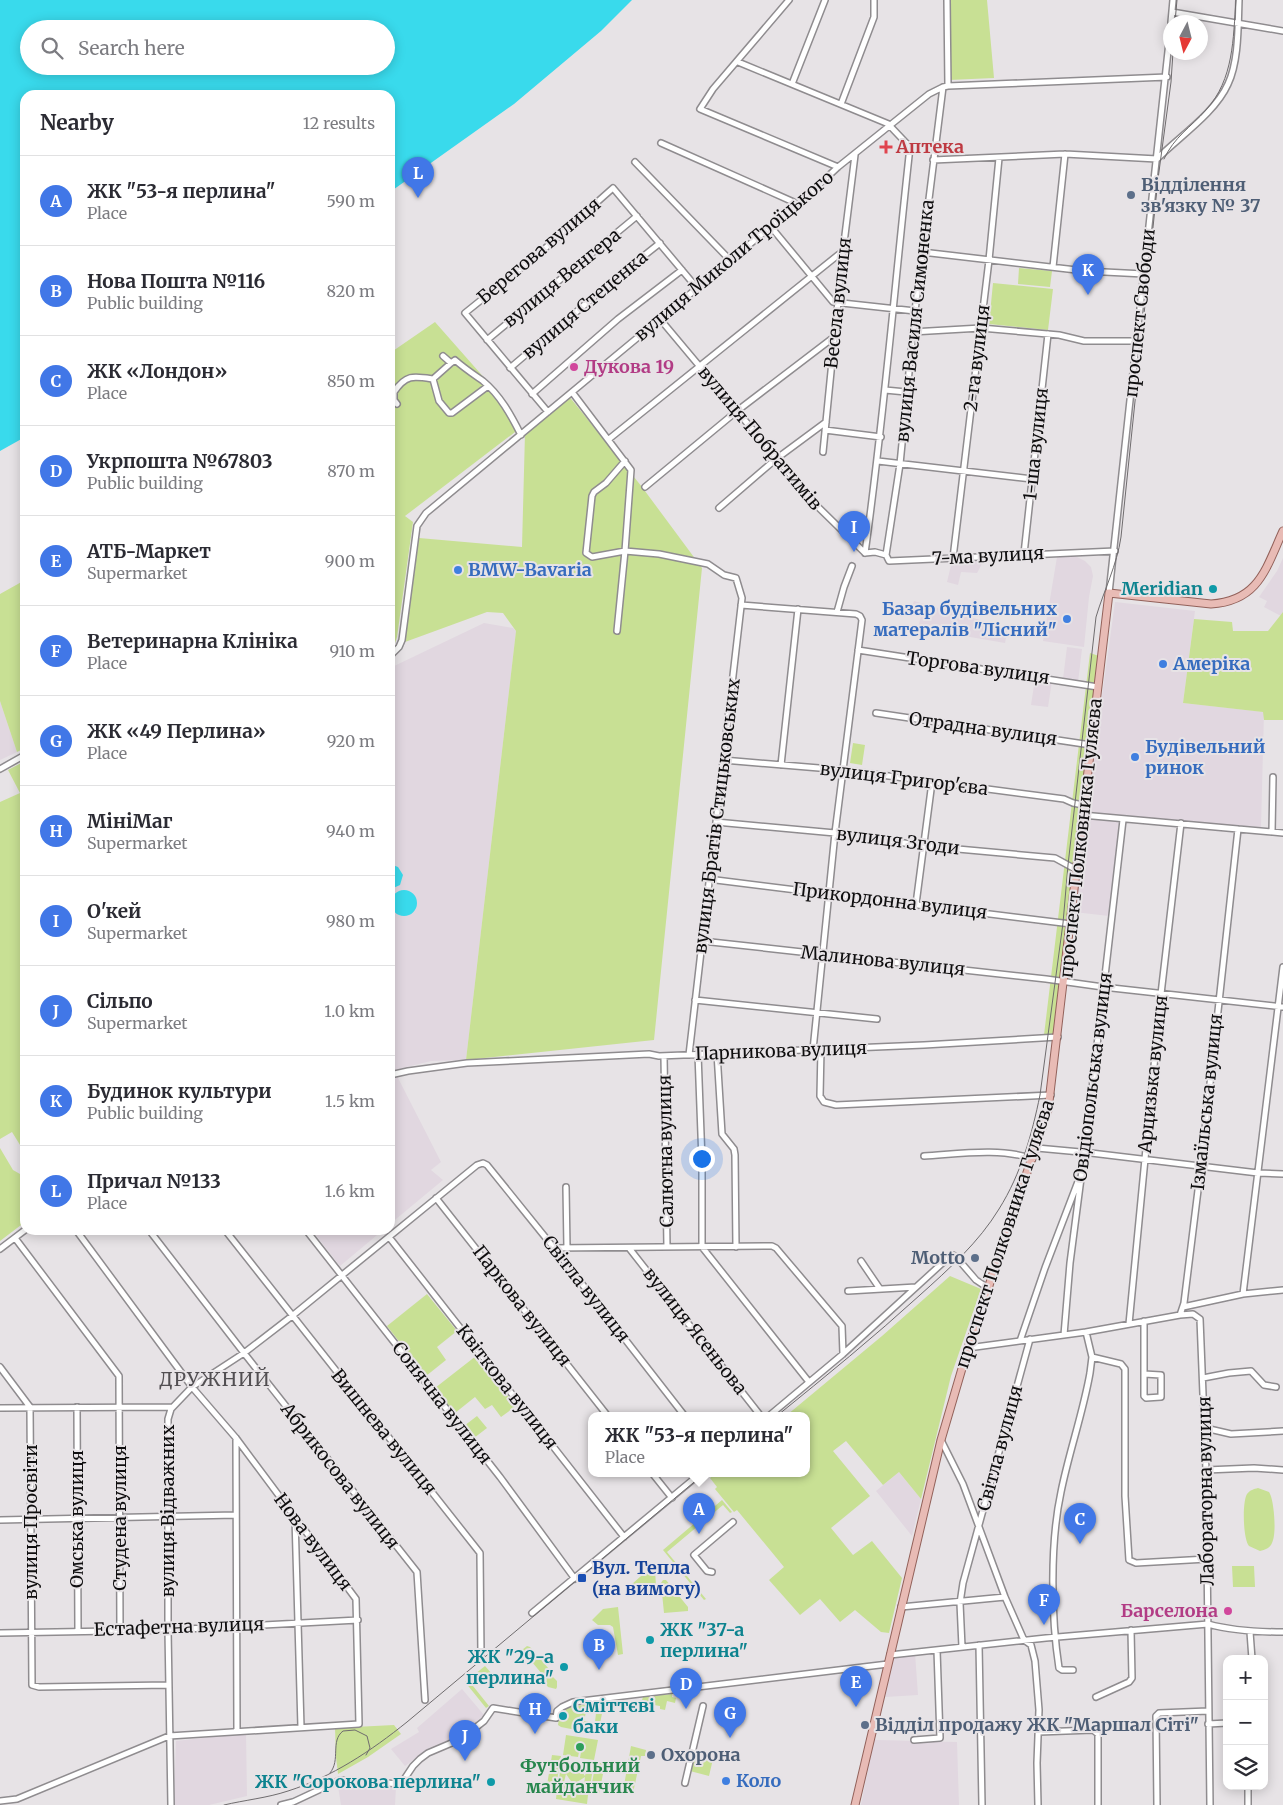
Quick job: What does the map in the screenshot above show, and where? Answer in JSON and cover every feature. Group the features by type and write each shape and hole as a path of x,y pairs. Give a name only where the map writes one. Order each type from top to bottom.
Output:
{"main road":[{"path":"1109,594 1211,604 1238,599 1251,590 1261,578 1283,531"},
{"name":"проспект Полковника Гуляєва","path":"855,1805 900,1607 941,1440 968,1348 1048,1110 1065,981 1082,815 1109,594"}],"street":[{"path":"789,0 713,89 700,109 838,167"},
{"path":"792,84 825,0"},
{"path":"841,104 874,17 874,0"},
{"name":"вулиця Василя Симоненка","path":"886,555 900,464 912,332 933,160 945,87 947,0"},
{"path":"1172,15 1173,0"},
{"path":"933,160 1065,154 1157,159 1174,141 1207,113 1223,93 1233,70 1239,0"},
{"path":"1172,12 1283,31"},
{"name":"проспект Свободи","path":"1109,594 1168,60"},
{"path":"738,62 890,126"},
{"name":"вулиця Миколи Троїцького","path":"395,651 402,640 416,526 426,513 798,204 838,167 929,94 945,87 1167,76"},
{"name":"вулиця Василя Симоненка","path":"865,552 881,437 892,308 910,147 890,126"},
{"path":"661,143 798,204"},
{"path":"1053,267 1065,154"},
{"name":"Весела вулиця","path":"823,452 843,251 855,155"},
{"name":"2-га вулиця","path":"953,558 989,260 999,158"},
{"path":"635,162 730,260"},
{"name":"Берегова вулиця","path":"487,340 465,313 542,251 613,188 637,216"},
{"path":"637,216 697,288"},
{"name":"вулиця Венгера","path":"487,340 637,216"},
{"path":"770,227 834,302 915,311"},
{"name":"вулиця Стеценка","path":"510,368 660,243"},
{"path":"608,439 843,251"},
{"path":"922,252 1085,271 1144,274"},
{"path":"532,394 618,319 682,270"},
{"name":"вулиця Побратимів","path":"660,319 814,504 865,552"},
{"path":"912,332 981,328 1048,334 1084,341 1136,341"},
{"name":"1-ша вулиця","path":"1024,554 1048,334"},
{"path":"645,487 737,411 834,337"},
{"path":"487,340 548,412"},
{"path":"444,356 451,363"},
{"path":"433,379 455,360 488,386 509,412 521,435"},
{"path":"395,391 408,378 413,376 433,379"},
{"path":"433,379 440,403 450,414 488,386"},
{"path":"885,390 906,392"},
{"path":"572,392 631,470 617,631"},
{"path":"719,508 776,459 826,422"},
{"path":"825,430 881,437"},
{"path":"625,461 592,496 585,549 586,553 592,557 625,551"},
{"path":"878,461 1032,478"},
{"name":"7-ма вулиця","path":"865,552 886,555 889,561 1115,550"},
{"name":"вулиця Братів Стицьковських","path":"625,551 659,554 708,564 724,575 736,578 742,598 689,1054"},
{"path":"837,612 852,566"},
{"path":"741,605 856,614 862,620 835,833 813,1050"},
{"path":"781,765 798,609"},
{"name":"Торгова вулиця","path":"858,650 1098,686"},
{"name":"Отрадна вулиця","path":"876,713 1091,746"},
{"path":"0,769 20,758"},
{"name":"вулиця Григор'єва","path":"723,760 843,770 1064,799 1084,805"},
{"path":"1272,832 1273,777"},
{"path":"916,904 932,782"},
{"path":"1082,815 1283,833"},
{"name":"Овідіопольська вулиця","path":"1064,1334 1070,1263 1123,820"},
{"name":"вулиця Згоди","path":"716,822 835,833 925,846 1055,858 1077,870"},
{"name":"Арцизька вулиця","path":"1128,1324 1161,994 1181,823"},
{"name":"Ізмаїльська вулиця","path":"1180,1315 1183,1307 1201,1166 1238,830"},
{"name":"Прикордонна вулиця","path":"708,879 1071,924"},
{"name":"Малинова вулиця","path":"702,941 1280,1007"},
{"path":"1243,1294 1280,1007 1283,967"},
{"path":"695,1000 877,1019"},
{"name":"Парникова вулиця","path":"395,1074 462,1064 649,1054 664,1056 813,1050 1058,1036"},
{"path":"821,1049 820,1096 824,1102 836,1105 1051,1095"},
{"path":"717,1053 722,1134 734,1148 735,1155 736,1247"},
{"path":"698,1054 702,1161 702,1247 809,1382"},
{"name":"Салютна вулиця","path":"664,1056 667,1247"},
{"path":"1036,1148 1258,1173 1283,1174"},
{"path":"924,1156 1004,1152 1033,1159"},
{"name":"вулиця Відважних","path":"395,1231 477,1166 483,1163 486,1165"},
{"name":"Світла вулиця","path":"486,1165 554,1248 682,1412"},
{"path":"1020,1341 1082,1170"},
{"path":"566,1187 567,1248"},
{"name":"Паркова вулиця","path":"436,1198 605,1412"},
{"path":"0,1249 20,1234"},
{"name":"Нова вулиця","path":"80,1235 192,1387 236,1438 356,1598 359,1724 301,1727"},
{"name":"Абрикосова вулиця","path":"153,1235 417,1572 425,1700"},
{"name":"Вишнева вулиця","path":"229,1235 480,1552 480,1655"},
{"name":"Сонячна вулиця","path":"310,1235 500,1477 575,1579"},
{"name":"вулиця Відважних","path":"170,1805 167,1517 168,1419 172,1407 192,1387 244,1353 342,1276 390,1235"},
{"name":"Квіткова вулиця","path":"388,1237 624,1537"},
{"name":"Студена вулиця","path":"15,1238 118,1374 120,1406 120,1630"},
{"path":"554,1248 768,1246 776,1248 842,1326 843,1354"},
{"name":"вулиця Ясеньова","path":"629,1248 758,1412"},
{"path":"774,1412 843,1354 949,1257 953,1255 976,1280 988,1288"},
{"path":"861,1261 880,1289"},
{"path":"848,1291 917,1288"},
{"path":"1183,1307 1243,1294 1283,1290"},
{"path":"968,1348 1086,1332 1180,1315"},
{"name":"Лабораторна вулиця","path":"1180,1315 1196,1315 1201,1322 1206,1470 1210,1805"},
{"path":"1144,1321 1144,1374 1144,1396 1146,1398 1160,1397 1161,1375 1144,1374"},
{"path":"1073,1670 1062,1670 1059,1668 1054,1637 1054,1560 1060,1493 1088,1382 1092,1357 1086,1332"},
{"name":"Світла вулиця","path":"1030,1339 980,1526 1005,1598 1024,1640 1031,1645 1035,1661 1039,1732 1037,1763 1038,1805"},
{"path":"1092,1357 1122,1364 1125,1369 1125,1496 1129,1560 1136,1563 1207,1560"},
{"path":"0,1367 30,1407"},
{"path":"1203,1378 1251,1371 1264,1385 1276,1386"},
{"name":"вулиця Просвіти","path":"30,1407 32,1519 31,1682 34,1686 168,1684"},
{"name":"Омська вулиця","path":"76,1407 78,1631"},
{"path":"0,1408 172,1407"},
{"path":"1205,1428 1231,1434 1283,1431"},
{"path":"236,1438 237,1731"},
{"path":"941,1440 963,1484 980,1526 962,1583 960,1602 962,1647"},
{"path":"1206,1470 1254,1468 1283,1470"},
{"path":"655,1477 672,1498"},
{"path":"532,1614 696,1477"},
{"path":"0,1520 236,1514"},
{"path":"0,1801 17,1798 170,1736 301,1727 295,1518"},
{"path":"712,1572 707,1571 694,1555 733,1522"},
{"path":"900,1607 1005,1598"},
{"name":"Естафетна вулиця","path":"0,1633 168,1630 358,1620"},
{"path":"890,1655 1054,1637 1208,1624 1223,1629 1250,1632 1283,1632"},
{"path":"1096,1697 1129,1682 1132,1678 1132,1630"},
{"path":"1250,1632 1252,1655"},
{"path":"978,1645 982,1805"},
{"path":"914,1740 940,1738 937,1650"},
{"path":"281,1805 294,1804 340,1780 401,1784 420,1759 462,1739 484,1721 493,1708 556,1718 557,1711 573,1702 888,1664"},
{"path":"685,1783 704,1706"},
{"path":"1157,1805 1157,1714 1208,1711"},
{"path":"1208,1724 1223,1723"},
{"path":"1039,1732 1093,1730 1098,1734 1098,1805"},
{"path":"1248,1790 1248,1805"}],"shaded area":[{"name":"Базар будівельних матералів \"Лісний\"","path":"1075,556 1085,561 1091,567 1093,576 1084,647 1043,641 1057,557"},
{"path":"1283,558 1283,612 1281,616 1264,607 1267,601 1259,597 1277,571"},
{"path":"984,560 977,573 961,572 958,585 947,582 952,561"},
{"path":"914,601 1008,628 1005,643 918,628 921,616 910,612"},
{"name":"Будівельний ринок","path":"1115,602 1195,611 1183,703 1264,712 1261,827 1150,820 1086,812"},
{"path":"484,623 513,628 516,631 466,1060 431,1061 395,1070 395,666"},
{"path":"1067,647 1082,649 1078,682 1063,679"},
{"path":"1035,679 1052,681 1048,707 1031,705"},
{"path":"0,701 17,752 0,760"},
{"path":"1085,817 1119,821 1109,916 1074,912"},
{"path":"397,1076 441,1162 431,1170 443,1180 395,1220 395,1077"},
{"path":"316,1235 377,1235 340,1266"},
{"path":"899,1472 921,1499 912,1536 876,1491"},
{"path":"915,1653 918,1695 885,1697 893,1659"},
{"path":"462,1689 484,1715 458,1737 429,1748 405,1766 391,1749 419,1732 417,1728"},
{"path":"246,1733 247,1796 209,1805 174,1805 176,1741"},
{"path":"874,1739 957,1742 959,1805 861,1805"},
{"path":"344,1782 396,1787 395,1805 341,1805 338,1786"}],"green space":[{"path":"949,0 987,0 994,78 949,80"},
{"path":"1019,268 1052,271 1050,287 1018,284"},
{"path":"993,283 1053,289 1048,330 989,324"},
{"path":"435,322 487,381 519,429 405,516 413,522 395,643 395,350"},
{"path":"568,395 642,487 702,568 654,1040 466,1060 516,631 503,613 487,612 405,642 419,538 522,547 525,433"},
{"path":"20,583 20,750 17,752 0,701 0,594"},
{"path":"1283,612 1283,720 1264,720 1263,712 1183,703 1194,619 1232,622 1233,631 1268,631"},
{"path":"1090,653 1099,656 1056,1034 1044,1035"},
{"path":"853,743 865,745 862,765 850,763"},
{"path":"20,764 20,793 8,770"},
{"path":"20,793 20,1145 12,1132 0,1139 0,802"},
{"path":"0,1148 13,1170 20,1174 20,1226 0,1241"},
{"path":"950,1276 981,1289 951,1376 921,1499 899,1472 883,1485 846,1441 833,1451 870,1496 831,1528 853,1555 872,1541 902,1578 889,1633 881,1632 855,1610 840,1622 820,1599 800,1615 769,1580 784,1567 737,1510 734,1512 715,1489 717,1487 710,1478 810,1477 810,1412 791,1412 882,1336"},
{"path":"427,1294 457,1331 437,1347 446,1360 426,1376 387,1326"},
{"path":"476,1356 516,1406 501,1417 492,1405 485,1409 475,1397 455,1413 435,1388"},
{"path":"477,1416 487,1428 474,1438 464,1426"},
{"path":"1258,1488 1269,1492 1271,1496 1275,1525 1274,1539 1271,1545 1260,1551 1249,1546 1245,1536 1244,1520 1245,1498 1247,1494"},
{"path":"722,1500 732,1512 730,1513 723,1505 667,1552 706,1599 704,1600 663,1550"},
{"path":"1232,1566 1254,1566 1255,1587 1233,1587"},
{"path":"649,1569 655,1570 656,1586 632,1589 632,1584"},
{"path":"663,1580 666,1580 688,1607 688,1611 664,1613 661,1583"},
{"path":"618,1607 623,1654 618,1655 613,1627 610,1625 598,1625 592,1620 603,1609"},
{"path":"527,1646 549,1669 545,1672 557,1681 556,1689 548,1687 545,1683 547,1680 522,1650"},
{"path":"485,1666 493,1675 487,1680 480,1672 469,1681 489,1706 486,1708 465,1682"},
{"path":"672,1694 672,1697 676,1698 675,1703 667,1701 665,1710 660,1709 660,1706 641,1703 643,1697"},
{"path":"602,1702 604,1704 598,1733 590,1732 591,1722 595,1722 596,1713 586,1712 584,1721 588,1721 586,1732 558,1725 559,1718 564,1719 566,1708"},
{"path":"394,1725 401,1734 368,1757 338,1774 335,1728"},
{"path":"566,1735 598,1740 594,1760 580,1758 581,1752 579,1752 578,1757 563,1755"},
{"path":"631,1746 646,1750 645,1756 641,1756 633,1793 623,1791"},
{"path":"695,1754 713,1759 709,1776 690,1771"},
{"path":"552,1755 561,1756 556,1787 547,1785"},
{"path":"562,1758 567,1765 566,1773 577,1765 585,1776 587,1768 594,1763 589,1792 584,1785 585,1777 574,1784 582,1786 587,1792 559,1788 565,1783 573,1784 566,1774 564,1782 558,1786"},
{"path":"596,1762 605,1764 599,1794 590,1793"},
{"path":"557,1789 588,1795 587,1804 556,1799"}],"water":[{"path":"0,0 632,0 601,31 514,104 395,188 395,90 20,90 20,440 0,451"},
{"path":"395,866 398,867 403,875 400,885 395,887"},
{"path":"399,891 409,891 416,898 416,908 409,915 399,915 395,912 395,894"}],"tram line":[{"path":"1176,15 1177,0"},
{"path":"1164,159 1178,138 1206,110 1222,85 1233,44 1236,0"},
{"path":"782,1412 903,1311 973,1244 1007,1196 1020,1168 1029,1139 1040,1095 1063,923 1096,617 1121,537 1158,179 1172,60"},
{"path":"224,1805 272,1795 304,1785 335,1771 379,1743 407,1722 700,1477"},
{"path":"330,1773 335,1762 337,1740 343,1731 355,1730 367,1736 370,1748 366,1755"}],"place":[{"name":"Аптека","path":"886,147"},
{"name":"Відділення зв'язку № 37","path":"1131,195"},
{"name":"Причал №133","path":"418,198"},
{"name":"Будинок культури","path":"1088,295"},
{"name":"Дукова 19","path":"574,367"},
{"name":"О'кей","path":"854,552"},
{"name":"BMW-Bavaria","path":"458,570"},
{"name":"Meridian","path":"1213,589"},
{"name":"Базар будівельних матералів \"Лісний\"","path":"1067,619"},
{"name":"Амеріка","path":"1163,664"},
{"name":"Будівельний ринок","path":"1135,757"},
{"name":"Motto","path":"975,1258"},
{"name":"ЖК \"53-я перлина\"","path":"699,1534"},
{"name":"ЖК «Лондон»","path":"1080,1544"},
{"name":"Вул. Тепла (на вимогу)","path":"582,1578"},
{"name":"Барселона","path":"1228,1611"},
{"name":"Ветеринарна Клініка","path":"1044,1625"},
{"name":"ЖК \"37-а перлина\"","path":"650,1640"},
{"name":"ЖК \"29-а перлина\"","path":"564,1667"},
{"name":"Нова Пошта №116","path":"599,1670"},
{"name":"АТБ-Маркет","path":"856,1707"},
{"name":"Укрпошта №67803","path":"686,1709"},
{"name":"Сміттєві баки","path":"563,1716"},
{"name":"Відділ продажу ЖК \"Маршал Сіті\"","path":"865,1725"},
{"name":"МініМаг","path":"535,1734"},
{"name":"ЖК «49 Перлина»","path":"730,1738"},
{"name":"Футбольний майданчик","path":"580,1747"},
{"name":"Охорона","path":"651,1755"},
{"name":"Сільпо","path":"465,1761"},
{"name":"Коло","path":"726,1781"},
{"name":"ЖК \"Сорокова перлина\"","path":"491,1782"}],"district":[{"name":"ДРУЖНИЙ","path":"215,1379"}]}
